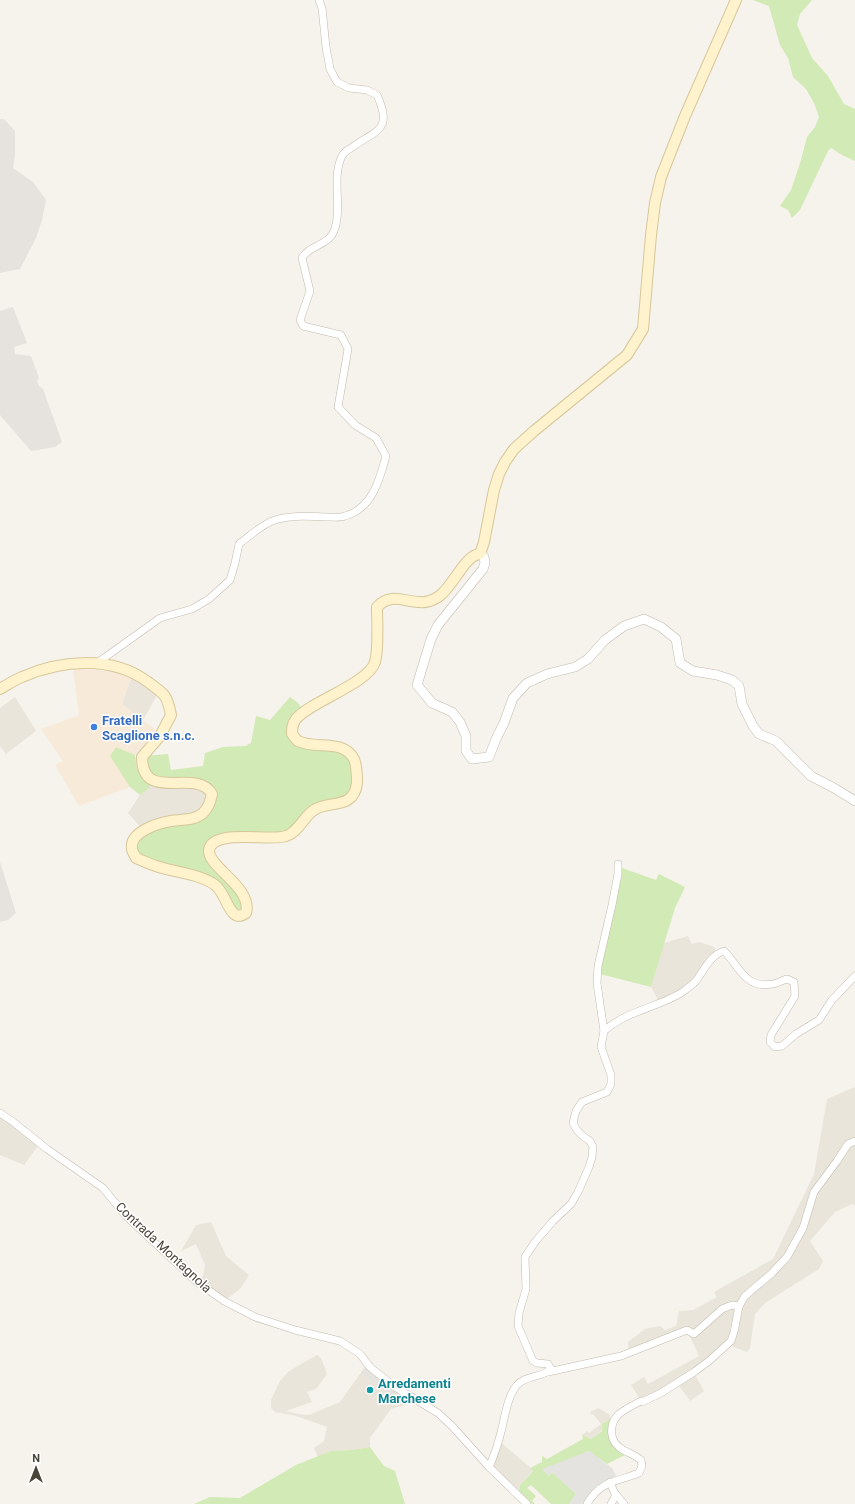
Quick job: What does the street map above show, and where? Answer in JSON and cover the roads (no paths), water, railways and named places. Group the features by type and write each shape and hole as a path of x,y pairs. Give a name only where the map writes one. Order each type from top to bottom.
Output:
{"main road":[{"path":"0,689 20,677 47,669 67,664 97,663 117,667 140,676 161,691 168,700 171,715 160,736 142,757 142,768 146,774 158,782 201,784 208,788 212,794 210,805 202,814 189,820 170,821 143,830 133,839 132,849 136,858 155,866 194,876 214,884 222,892 232,914 242,916 246,913 246,903 235,883 210,857 209,850 212,844 226,838 236,837 270,839 285,837 294,833 305,817 315,809 345,801 352,796 356,789 356,768 354,759 349,753 341,748 305,743 297,740 292,734 292,727 295,720 364,676 374,663 377,643 377,607 383,601 396,598 421,603 430,601 440,595 448,587 470,558 476,554 480,554 499,474 514,449 627,355 643,329 651,235 655,203 661,177 684,116 736,0"}],"street":[{"path":"97,663 160,618 192,608 209,599 230,580 239,544 256,531 274,520 297,516 345,517 357,511 370,500 381,477 386,456 376,438 355,425 338,406 348,349 341,335 303,326 300,320 310,291 302,258 306,252 326,243 334,232 338,206 338,166 343,154 374,134 384,121 382,106 377,95 367,90 349,88 337,82 330,69 322,8 319,0"},
{"path":"480,554 484,557 485,563 482,569 438,625 431,639 417,685 432,703 452,712 460,722 466,736 466,751 472,759 489,756 504,723 512,698 527,683 547,674 575,668 588,659 605,640 624,626 644,619 661,627 676,638 680,663 693,671 717,675 732,680 739,686 742,704 753,726 759,734 776,741 811,776 855,801"},
{"path":"548,1372 551,1369 548,1364 533,1361 518,1326 519,1313 526,1289 526,1257 535,1242 553,1221 571,1204 590,1167 593,1147 590,1140 576,1130 573,1123 576,1111 582,1102 607,1092 611,1084 611,1075 601,1047 604,1031 597,983 598,966 612,905 618,874 618,864"},
{"path":"604,1031 612,1023 638,1011 660,1004 681,993 694,983 717,953 724,951 732,959 745,978 750,981 761,984 773,984 787,979 794,982 795,996 772,1035 770,1042 775,1047 782,1046 796,1034 819,1020 832,1000 855,976"},
{"name":"Contrada Montagnola","path":"0,1113 103,1188 126,1216 197,1282 224,1301 255,1318 340,1341 360,1354 370,1367 395,1387 438,1413 452,1426 489,1467 527,1504"},
{"path":"587,1504 594,1493 602,1486 639,1473 642,1466 641,1460 635,1455 621,1449 616,1444 611,1428 617,1416 641,1401 642,1402 661,1393 709,1362 730,1341 734,1332 739,1306 745,1296 771,1274 787,1257 803,1228 814,1192 848,1144 855,1141"},
{"path":"489,1467 494,1456 513,1392 518,1384 526,1378 621,1356 687,1330 694,1334 722,1309 732,1305 739,1306"},
{"path":"610,1482 616,1494 624,1504"},
{"path":"611,1504 616,1494"}],"place":[{"name":"Fratelli Scaglione s.n.c.","path":"94,727"},
{"name":"Arredamenti Marchese","path":"370,1390"}]}
